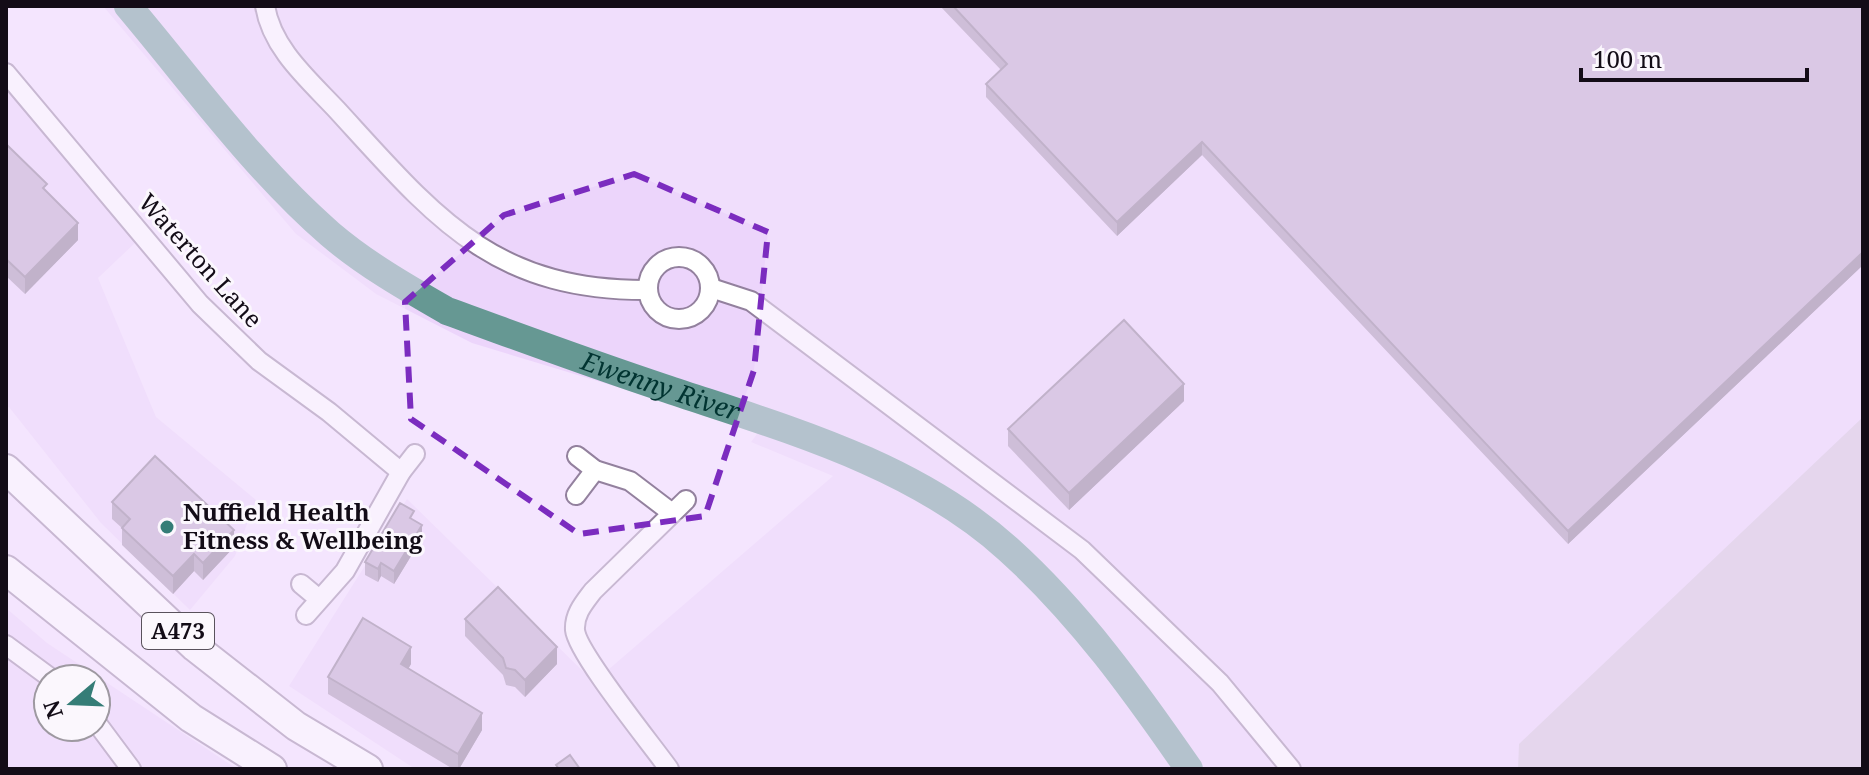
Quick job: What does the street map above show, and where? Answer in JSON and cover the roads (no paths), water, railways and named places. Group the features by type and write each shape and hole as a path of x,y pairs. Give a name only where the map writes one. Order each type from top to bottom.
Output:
{"main road":[{"name":"A473","path":"6,469 195,647 296,726 368,769"},
{"name":"A473","path":"6,570 191,718 272,769"}],"street":[{"path":"265,6 268,21 286,55 431,212 463,237 496,256 557,282 610,290 648,290"},
{"name":"Waterton Lane","path":"6,73 200,304 259,361 329,412 401,472"},
{"path":"675,256 696,261 709,278 711,288 705,306 698,313 680,319 671,318 655,308 648,290 656,266 675,256"},
{"path":"711,288 751,301 1082,550 1220,683 1291,769"},
{"path":"306,615 345,571 401,472 415,454"},
{"path":"577,456 595,470 630,481 679,507 593,591 582,605 575,628 584,652 669,769"},
{"path":"576,495 595,470"},
{"path":"301,584 319,599"},
{"path":"6,645 32,664"},
{"path":"112,743 131,769"}],"waterway":[{"name":"Ewenny River","path":"128,6 225,124 302,208 357,255 402,284 447,311 845,451 931,493 971,519 1034,574 1083,627 1189,769"}],"place":[{"name":"Nuffield Health Fitness & Wellbeing","path":"167,527"}]}
